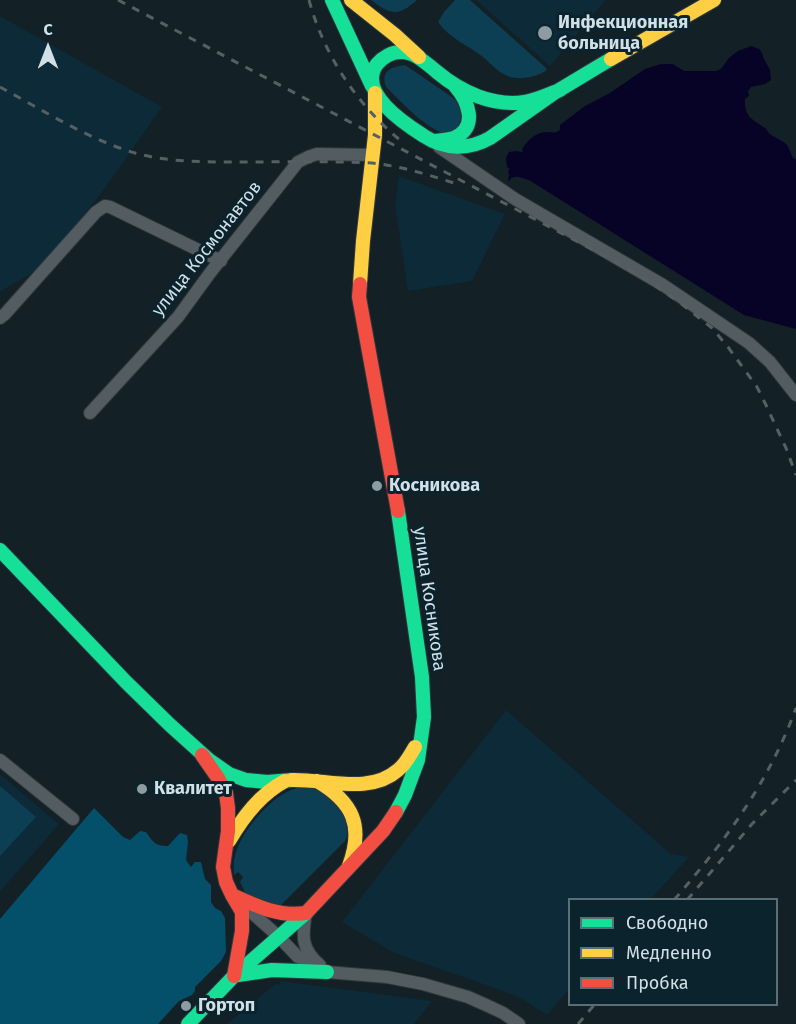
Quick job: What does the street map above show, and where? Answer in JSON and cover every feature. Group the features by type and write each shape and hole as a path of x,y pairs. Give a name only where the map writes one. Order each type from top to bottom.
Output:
{"main road":[{"path":"332,0 374,89 387,108 431,141 447,146 469,146 488,139 560,90 714,0"},
{"path":"351,0 395,35 464,96 469,112 467,125 454,138 431,141"},
{"path":"374,89 375,66 384,57 390,53 399,52 419,58"},
{"path":"455,86 486,100 505,103 526,102 560,90"},
{"name":"улица Косникова","path":"188,1024 234,976 306,913 383,831 405,795 418,760 424,717 422,677 399,515 359,297 376,118 374,89"},
{"path":"0,550 160,717 202,755 237,777 255,781 315,780 364,784 376,782 396,773 404,766 420,736 424,717"},
{"path":"202,755 226,793 228,817 226,846"},
{"path":"290,780 280,783 265,794 242,821 224,852 223,867 226,882 242,912 242,931 234,976 266,969 327,972"},
{"path":"315,780 337,793 345,801 352,817 356,846 347,870"},
{"path":"232,895 279,914 290,916 306,913"}],"street":[{"path":"431,141 515,199 663,285 721,324 770,362 796,395"},
{"name":"улица Космонавтов","path":"90,413 178,317 298,162 317,154 372,155"},
{"path":"0,318 96,212 105,207 110,207 221,261"},
{"path":"0,760 73,819"},
{"path":"232,895 298,957 327,972 387,977 423,984 468,997 503,1013 519,1024"},
{"path":"306,913 303,932 306,949 327,972"}],"shaded area":[{"path":"371,0 417,0 405,9 394,12 384,9"},
{"path":"455,0 470,0 547,70 529,77 506,76 454,37 438,22"},
{"name":"Инфекционная больница","path":"476,0 606,0 550,66"},
{"path":"0,16 162,107 100,195 39,269 0,292"},
{"path":"751,46 762,53 770,70 771,80 751,87 748,91 749,96 745,99 747,114 771,135 787,145 793,158 796,159 796,329 744,315 529,180 515,177 508,182 510,169 507,167 506,158 509,152 523,152 522,149 532,138 546,132 560,130 560,125 585,106 610,93 645,69 661,64 673,64 684,71 716,71 721,69 738,51"},
{"path":"405,65 452,97 460,108 461,119 457,128 445,134 436,130 413,113 386,87 385,77 388,70"},
{"path":"399,176 505,214 472,281 408,291 395,205"},
{"path":"506,710 671,854 689,857 652,898 568,898 568,991 547,1015 524,1000 503,991 394,953 342,922"},
{"path":"0,774 59,824 0,892"},
{"path":"0,786 36,817 0,856"},
{"path":"312,786 336,800 341,806 346,821 345,841 276,910 246,894 240,882 243,877 238,872 234,875 235,856 243,837 264,809 281,795 300,787"},
{"path":"94,808 123,837 130,840 140,831 146,832 157,844 168,846 180,833 187,835 186,860 191,867 195,862 201,862 205,879 211,885 211,902 225,918 226,952 221,961 195,987 192,995 179,1001 158,1024 0,1024 0,919"},
{"path":"281,981 432,1001 414,1024 227,1024 275,984 279,985"}],"railway":[{"path":"118,0 601,254 644,278 679,302 712,328 757,387 796,475"},
{"path":"309,0 324,41 345,80 373,114 405,144"},
{"path":"0,87 49,115 101,140 147,156 197,162 372,163 425,174 457,184"},
{"path":"676,898 711,855 744,809 773,761 796,708"},
{"path":"689,898 752,824 796,780"},
{"path":"578,1024 593,1006"}],"traffic: fast":[{"path":"332,0 372,86"},
{"path":"560,90 556,92 543,97 525,102 489,100 456,86 416,56 406,52 391,54 382,59 372,75 378,96 395,115 432,141 457,147 474,145 490,138 554,93 561,89 568,85 611,59"},
{"path":"435,141 454,138 467,127 469,121 467,106 455,86"},
{"path":"396,812 418,760 424,717 422,677 398,511"},
{"path":"0,550 126,682 209,760 229,774 246,780 267,782 292,780"},
{"path":"188,1024 234,976 306,913"},
{"path":"238,975 272,970 327,972"}],"traffic: slow":[{"path":"351,0 419,57"},
{"path":"611,59 714,0"},
{"path":"360,284 375,135 375,93"},
{"path":"292,780 347,784 374,782 387,778 401,768 415,747"},
{"path":"229,841 253,807 268,792 285,781"},
{"path":"317,781 339,798 352,816 355,839 349,866"}],"traffic: jam":[{"path":"360,284 359,297 398,511"},
{"path":"202,755 226,793 228,831 223,867 226,882 232,895 268,910 306,913 383,831 396,812"},
{"path":"232,895 242,912 242,931 234,976"}],"place":[{"name":"Инфекционная больница","path":"545,33"},
{"name":"Косникова","path":"377,486"},
{"name":"Квалитет","path":"142,789"},
{"name":"Гортоп","path":"186,1006"}]}
